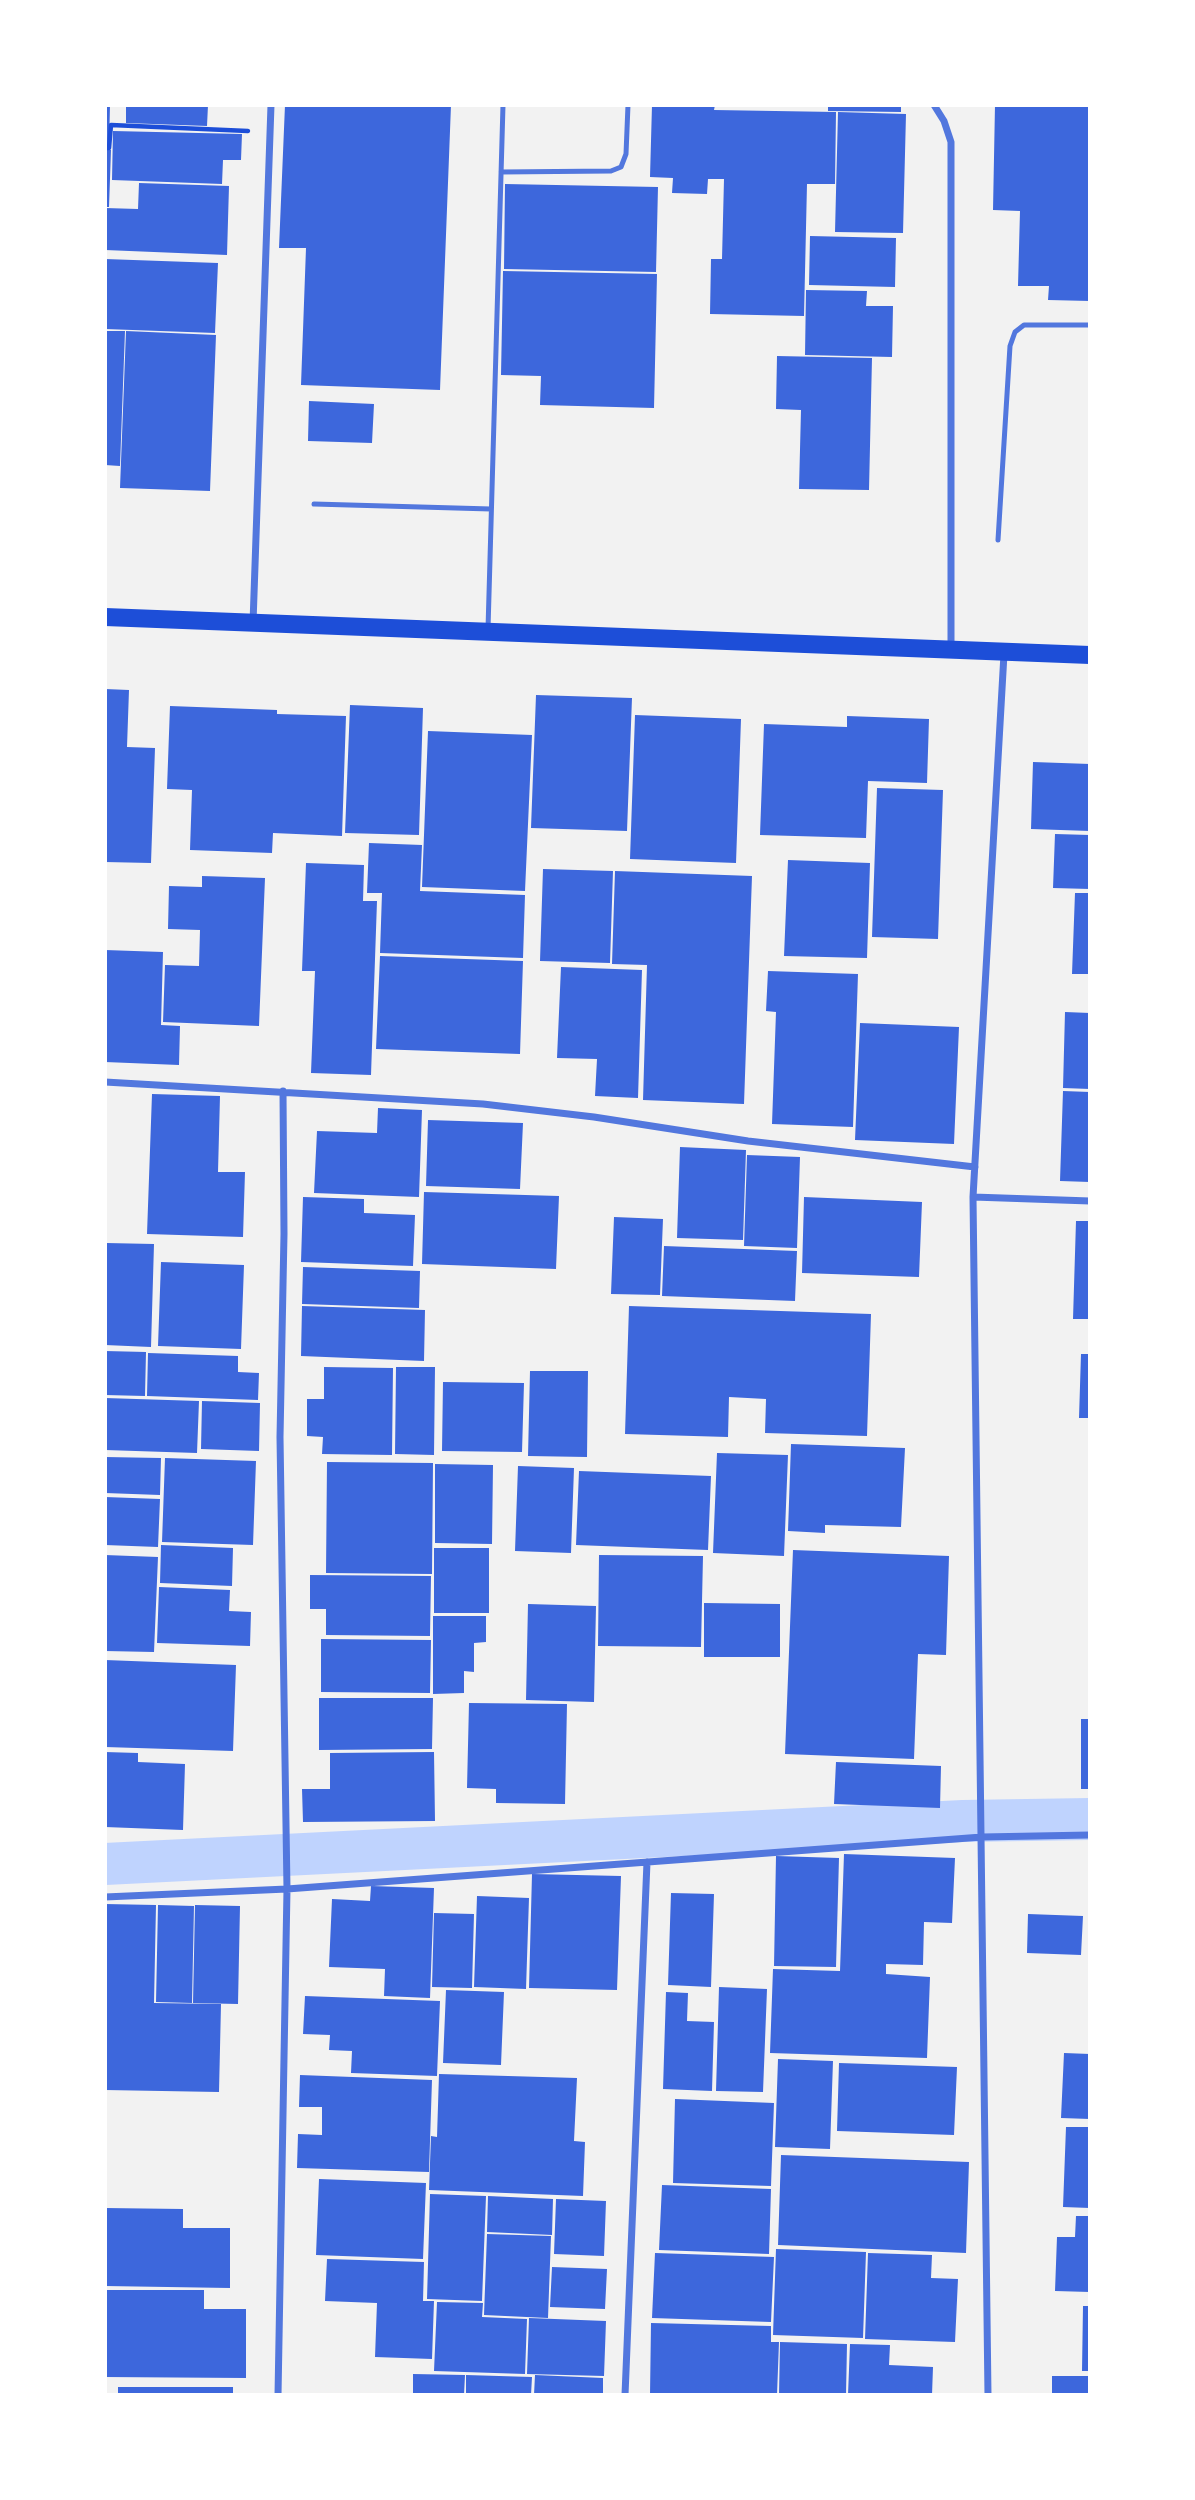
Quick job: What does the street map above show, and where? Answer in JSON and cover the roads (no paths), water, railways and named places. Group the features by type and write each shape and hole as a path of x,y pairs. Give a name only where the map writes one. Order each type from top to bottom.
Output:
{"main road":[{"path":"105,617 1090,655"}],"street":[{"path":"253,624 271,105"},
{"path":"934,105 944,121 951,142 951,651"},
{"path":"988,2395 973,1197 1004,653"},
{"path":"105,1082 483,1104 594,1116 748,1141 975,1167"},
{"path":"278,2395 287,1889 280,1437 284,1091"},
{"path":"973,1197 1090,1202"},
{"path":"105,1898 287,1889 982,1838 1090,1835"},
{"path":"625,2395 647,1862"}],"lane":[{"path":"488,632 503,105"},
{"path":"501,172 611,171 621,167 626,154 628,105"},
{"path":"998,540 1010,346 1015,332 1024,325 1090,325"},
{"path":"314,504 491,509"}],"waterway":[{"path":"105,1864 963,1821 1090,1819"}]}
